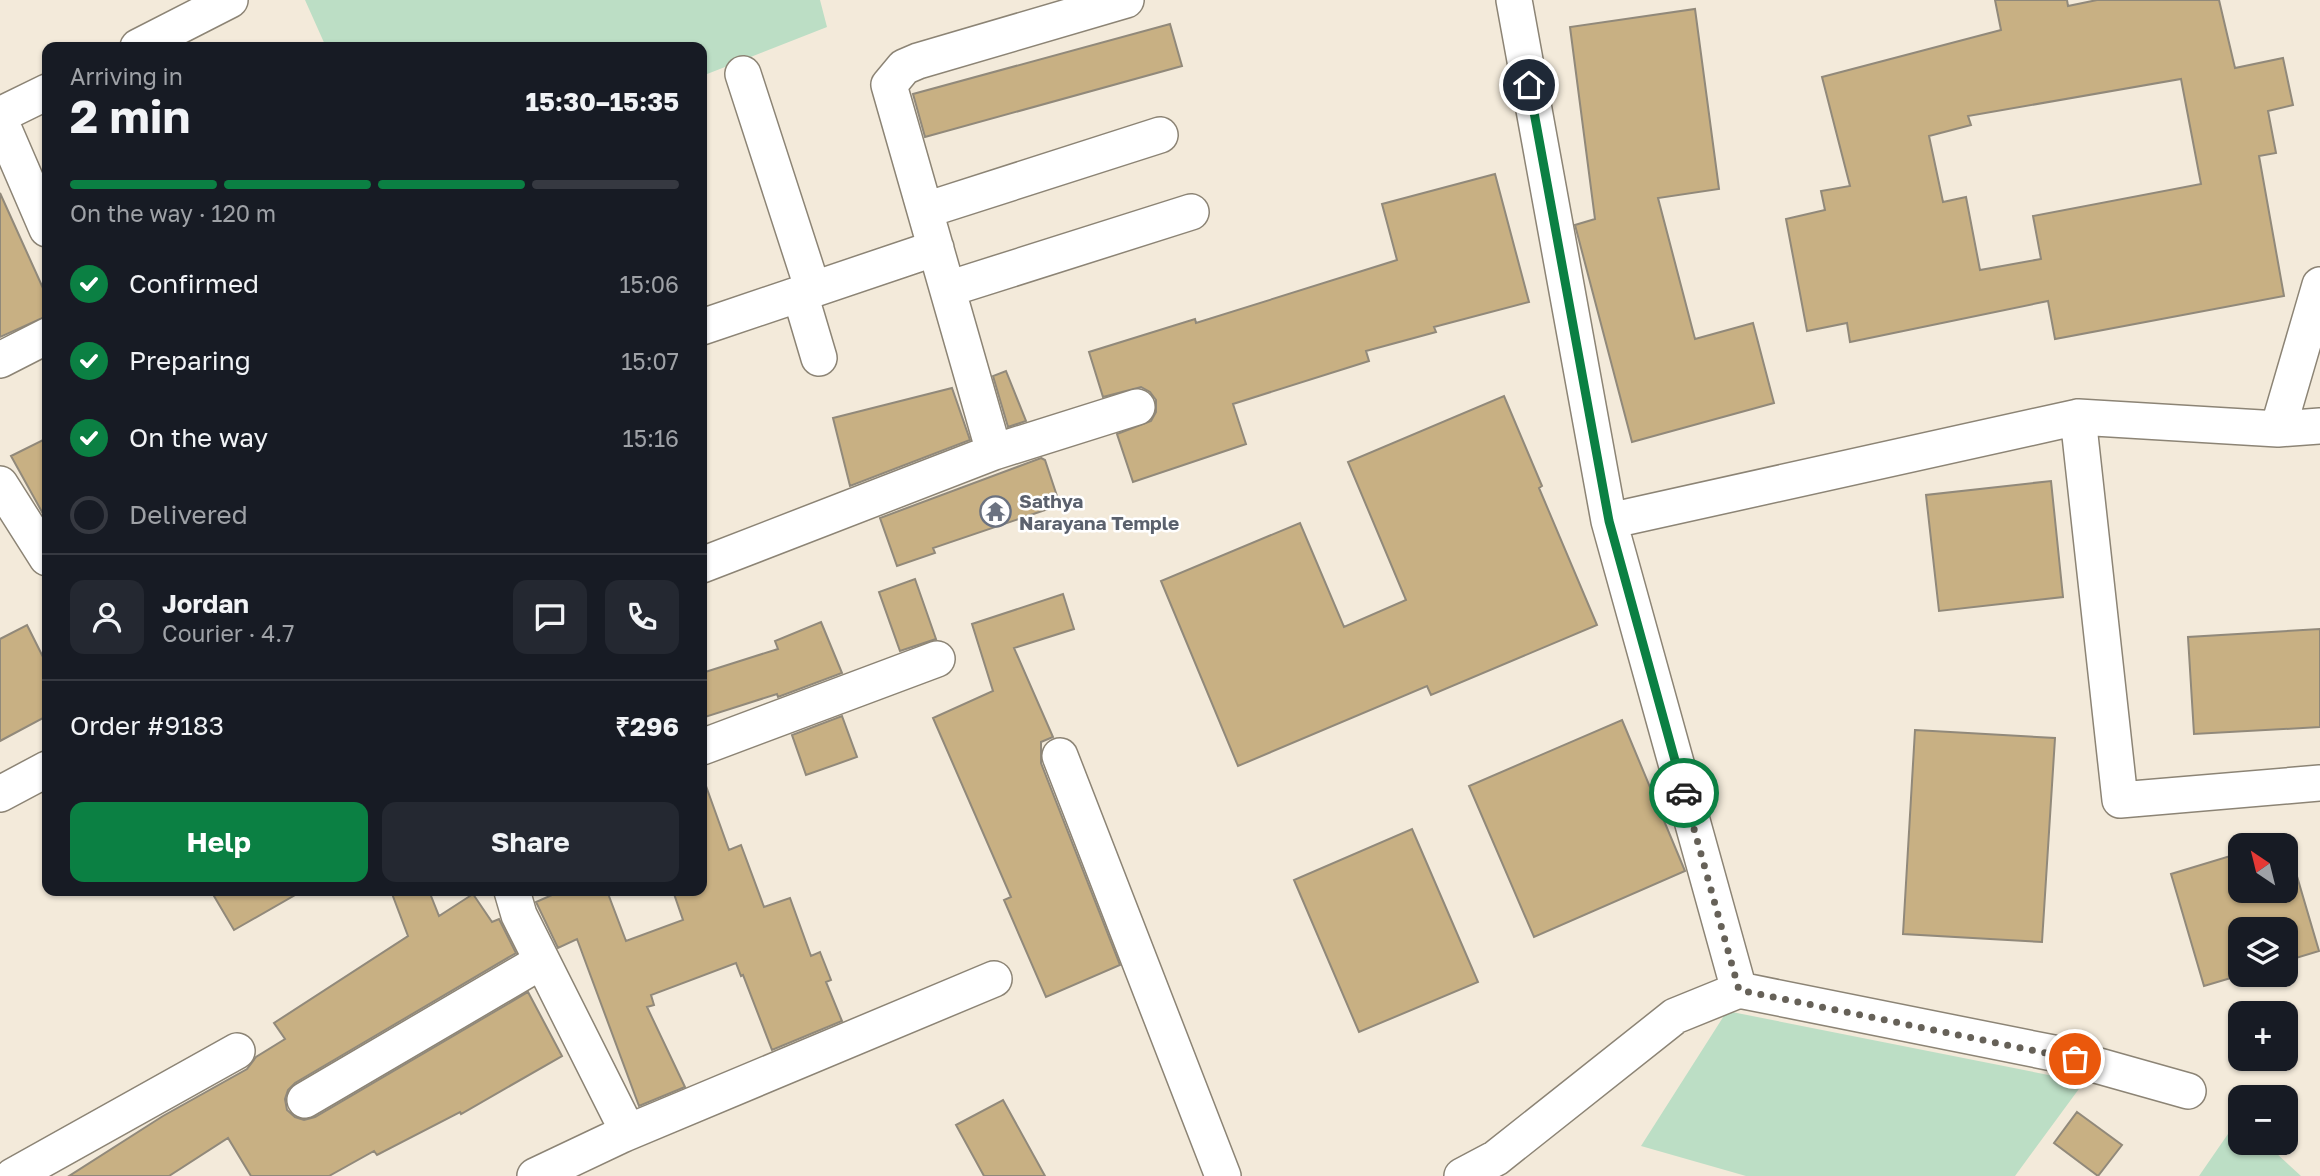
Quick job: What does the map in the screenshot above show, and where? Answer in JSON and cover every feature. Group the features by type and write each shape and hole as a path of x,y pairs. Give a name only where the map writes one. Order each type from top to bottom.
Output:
{"street":[{"path":"148,42 230,0"},
{"path":"993,452 889,85 904,67 918,61 1126,0"},
{"path":"1521,1 1609,521 1739,990"},
{"path":"743,74 806,292 819,358"},
{"path":"42,95 0,117 42,217"},
{"path":"926,210 1160,135"},
{"path":"948,289 1191,212"},
{"path":"707,317 806,292 936,248"},
{"path":"2278,429 2320,285"},
{"path":"0,360 42,339"},
{"path":"707,563 993,452 1137,407"},
{"path":"1609,521 2078,417 2278,429 2320,426"},
{"path":"2078,417 2120,800 2320,783"},
{"path":"0,484 42,550"},
{"path":"707,745 937,659"},
{"path":"1060,756 1223,1176"},
{"path":"0,794 42,772"},
{"path":"513,896 519,915 628,1132 536,1176"},
{"path":"305,1100 542,961"},
{"path":"619,1136 994,979"},
{"path":"1462,1176 1496,1158 1675,1016 1739,990 2053,1053 2188,1091"},
{"path":"13,1176 237,1051"}],"green space":[{"path":"305,0 820,0 827,27 707,74 707,42 324,42"},
{"path":"1727,1011 2084,1082 2015,1176 1746,1176 1641,1146"},
{"path":"2228,1134 2228,1155 2278,1155 2301,1176 2199,1176"}],"building":[{"path":"1995,0 2067,0 2068,6 2097,0 2219,0 2235,68 2283,58 2293,105 2268,111 2276,153 2259,156 2284,296 2055,339 2048,301 1850,342 1847,323 1807,331 1786,219 1825,210 1821,191 1850,186 1822,77 2001,30","holes":["2181,79 2201,184 2033,216 2041,259 1980,270 1966,197 1943,202 1929,136 1971,125 1968,116"]},
{"path":"1695,9 1719,189 1658,198 1695,339 1753,323 1774,403 1632,442 1575,225 1595,219 1570,27"},
{"path":"1170,24 1182,66 925,137 913,94"},
{"path":"1495,174 1529,302 1434,327 1436,332 1366,351 1369,361 1233,404 1246,444 1133,482 1117,434 1151,421 1156,412 1156,400 1150,392 1141,387 1103,397 1089,352 1195,319 1196,323 1397,260 1382,204"},
{"path":"0,193 42,286 42,318 0,337"},
{"path":"1006,371 1026,421 1008,427 993,376"},
{"path":"952,388 970,440 850,486 833,418"},
{"path":"1504,396 1542,486 1539,488 1597,625 1431,695 1427,686 1238,766 1161,581 1300,523 1344,627 1406,600 1348,462"},
{"path":"42,440 42,512 11,456"},
{"path":"1041,458 1045,460 1060,505 933,548 935,553 897,566 880,518"},
{"path":"2051,481 2063,597 1939,611 1926,495"},
{"path":"915,579 936,639 900,651 879,592"},
{"path":"1063,594 1074,629 1014,648 1053,737 1041,742 1041,763 1120,965 1046,997 1004,900 1011,897 933,718 993,691 972,624"},
{"path":"821,622 842,673 778,697 777,694 707,716 707,671 778,649 775,641"},
{"path":"27,625 42,655 42,719 0,741 0,639"},
{"path":"2320,629 2320,727 2194,734 2188,637"},
{"path":"842,716 857,757 806,775 792,735"},
{"path":"1622,720 1685,871 1534,937 1469,786"},
{"path":"1915,730 2055,738 2042,942 1903,934"},
{"path":"707,789 729,850 741,845 764,907 790,898 811,956 820,952 831,980 826,982 842,1021 772,1050 736,963 651,995 654,1005 647,1007 685,1087 639,1106 577,939 558,948 536,902 550,896 609,896 626,941 683,920 675,896 707,896"},
{"path":"1412,829 1478,982 1359,1032 1294,880"},
{"path":"2228,857 2228,903 2298,903 2298,880 2319,951 2298,957 2298,917 2228,917 2228,979 2204,986 2171,874"},
{"path":"214,896 293,896 234,930"},
{"path":"393,896 431,896 439,916 470,896 474,896 492,922 499,919 516,953 295,1083 288,1090 285,1099 287,1110 295,1117 304,1120 315,1117 528,992 562,1056 461,1114 460,1112 377,1155 374,1151 329,1176 251,1176 228,1138 169,1176 69,1176 163,1116 247,1069 256,1057 285,1039 274,1023 408,936"},
{"path":"1003,1100 1045,1176 984,1176 956,1125"},
{"path":"2077,1112 2122,1145 2098,1176 2054,1143"}],"way so far":[{"path":"1684,793 1739,990 2075,1059"}],"place":[{"name":"Sathya Narayana Temple","path":"996,511"}],"route":[{"path":"1529,85 1609,521 1684,793"}]}
